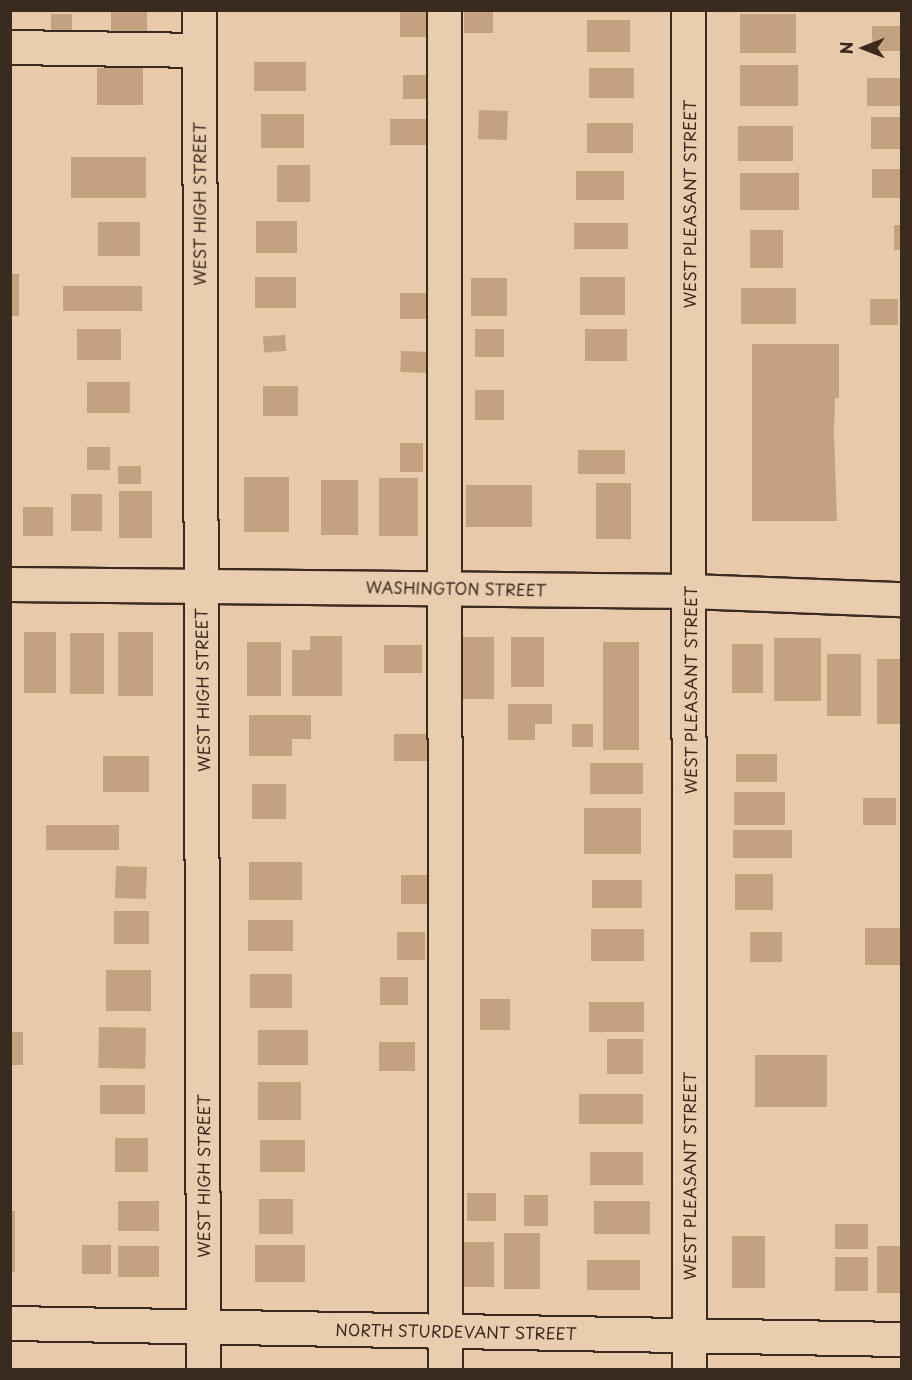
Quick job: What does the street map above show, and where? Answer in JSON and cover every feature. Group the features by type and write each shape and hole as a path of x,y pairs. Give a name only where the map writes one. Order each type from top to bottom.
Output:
{"street":[{"name":"WEST HIGH STREET","path":"199,10 203,1370"},
{"path":"444,10 442,587 445,1370"},
{"name":"WEST PLEASANT STREET","path":"688,10 689,1370"},
{"path":"10,46 199,50"},
{"name":"WASHINGTON STREET","path":"10,584 442,587 690,591 902,598"},
{"name":"NORTH STURDEVANT STREET","path":"10,1323 902,1339"}],"building":[{"path":"111,10 147,10 147,39 111,39"},
{"path":"400,10 426,10 426,37 400,37"},
{"path":"464,10 493,10 493,33 464,33"},
{"path":"51,14 72,14 72,37 51,37"},
{"path":"740,14 796,14 796,53 740,53"},
{"path":"587,20 630,20 630,52 587,52"},
{"path":"872,26 901,26 901,51 872,51"},
{"path":"254,62 306,62 306,91 254,91"},
{"path":"740,65 798,65 798,106 740,106"},
{"path":"97,68 143,68 143,105 97,105"},
{"path":"589,68 634,68 634,98 589,98"},
{"path":"403,75 428,75 428,99 403,99"},
{"path":"867,78 900,78 900,106 867,106"},
{"path":"479,110 508,111 507,140 478,139"},
{"path":"261,114 304,114 304,148 261,148"},
{"path":"871,117 902,117 902,149 871,149"},
{"path":"390,119 426,119 426,145 390,145"},
{"path":"587,123 633,123 633,153 587,153"},
{"path":"738,126 793,126 793,161 738,161"},
{"path":"71,157 146,157 146,198 71,198"},
{"path":"277,165 310,165 310,202 277,202"},
{"path":"872,169 902,169 902,198 872,198"},
{"path":"576,171 624,171 624,200 576,200"},
{"path":"740,173 799,173 799,210 740,210"},
{"path":"256,221 297,221 297,253 256,253"},
{"path":"98,222 140,222 140,256 98,256"},
{"path":"574,223 628,223 628,249 574,249"},
{"path":"894,225 902,225 902,250 894,250"},
{"path":"750,230 783,230 783,268 750,268"},
{"path":"10,274 19,274 19,316 10,316"},
{"path":"255,277 296,277 296,308 255,308"},
{"path":"580,277 625,277 625,315 580,315"},
{"path":"471,278 507,278 507,316 471,316"},
{"path":"63,286 142,286 142,311 63,311"},
{"path":"741,288 796,288 796,324 741,324"},
{"path":"400,293 426,293 426,319 400,319"},
{"path":"870,299 898,299 898,325 870,325"},
{"path":"77,329 121,329 121,360 77,360"},
{"path":"475,329 504,329 504,357 475,357"},
{"path":"585,329 627,329 627,361 585,361"},
{"path":"285,335 286,351 264,352 263,337"},
{"path":"752,344 839,344 839,398 835,398 834,432 837,521 752,521"},
{"path":"401,351 428,352 427,373 400,372"},
{"path":"87,382 130,382 130,413 87,413"},
{"path":"263,386 298,386 298,416 263,416"},
{"path":"475,390 504,390 504,420 475,420"},
{"path":"400,443 423,443 423,472 400,472"},
{"path":"87,447 110,447 110,470 87,470"},
{"path":"578,450 625,450 625,474 578,474"},
{"path":"118,466 141,466 141,484 118,484"},
{"path":"244,477 289,477 289,532 244,532"},
{"path":"379,478 418,478 418,536 379,536"},
{"path":"321,480 358,480 358,535 321,535"},
{"path":"596,483 631,483 631,539 596,539"},
{"path":"466,485 532,485 532,527 466,527"},
{"path":"119,491 152,491 152,538 119,538"},
{"path":"71,494 102,494 102,531 71,531"},
{"path":"23,507 53,507 53,536 23,536"},
{"path":"24,632 56,632 56,693 24,693"},
{"path":"118,632 153,632 153,696 118,696"},
{"path":"70,633 104,633 104,694 70,694"},
{"path":"310,636 342,636 342,696 292,696 292,650 310,650"},
{"path":"462,637 494,637 494,699 462,699"},
{"path":"511,637 544,637 544,687 511,687"},
{"path":"774,638 821,638 821,701 774,701"},
{"path":"247,642 281,642 281,696 247,696"},
{"path":"603,642 639,642 639,750 603,750"},
{"path":"732,644 763,644 763,693 732,693"},
{"path":"384,645 422,645 422,673 384,673"},
{"path":"827,654 861,654 861,716 827,716"},
{"path":"877,659 902,659 902,724 877,724"},
{"path":"508,704 552,704 552,724 535,724 535,740 508,740"},
{"path":"249,715 311,715 311,739 292,739 292,756 249,756"},
{"path":"572,724 593,724 593,747 572,747"},
{"path":"394,734 427,734 427,761 394,761"},
{"path":"736,754 777,754 777,782 736,782"},
{"path":"103,756 149,756 149,792 103,792"},
{"path":"590,763 643,763 643,794 590,794"},
{"path":"252,784 286,784 286,819 252,819"},
{"path":"734,792 785,792 785,825 734,825"},
{"path":"863,798 896,798 896,825 863,825"},
{"path":"584,808 641,808 641,854 584,854"},
{"path":"46,825 119,825 119,850 46,850"},
{"path":"733,830 792,830 792,858 733,858"},
{"path":"249,862 302,862 302,900 249,900"},
{"path":"116,866 147,867 146,899 115,898"},
{"path":"735,874 773,874 773,910 735,910"},
{"path":"401,875 432,875 432,904 401,904"},
{"path":"592,880 642,880 642,908 592,908"},
{"path":"114,911 149,911 149,944 114,944"},
{"path":"248,920 293,920 293,951 248,951"},
{"path":"865,928 900,928 900,965 865,965"},
{"path":"591,929 644,929 644,961 591,961"},
{"path":"397,932 425,932 425,960 397,960"},
{"path":"750,932 782,932 782,962 750,962"},
{"path":"106,970 151,970 151,1011 106,1011"},
{"path":"250,974 292,974 292,1008 250,1008"},
{"path":"380,977 408,977 408,1005 380,1005"},
{"path":"480,999 510,999 510,1030 480,1030"},
{"path":"589,1002 644,1002 644,1032 589,1032"},
{"path":"99,1027 146,1028 145,1069 98,1068"},
{"path":"258,1030 308,1030 308,1065 258,1065"},
{"path":"10,1032 23,1032 23,1065 10,1065"},
{"path":"607,1039 643,1039 643,1074 607,1074"},
{"path":"379,1042 415,1042 415,1071 379,1071"},
{"path":"755,1055 827,1055 827,1107 755,1107"},
{"path":"258,1082 301,1082 301,1120 258,1120"},
{"path":"100,1085 145,1085 145,1114 100,1114"},
{"path":"579,1094 643,1094 643,1124 579,1124"},
{"path":"115,1138 148,1138 148,1172 115,1172"},
{"path":"260,1140 305,1140 305,1172 260,1172"},
{"path":"590,1152 643,1152 643,1185 590,1185"},
{"path":"467,1193 496,1193 496,1221 467,1221"},
{"path":"524,1195 548,1195 548,1226 524,1226"},
{"path":"259,1199 293,1199 293,1234 259,1234"},
{"path":"118,1201 159,1201 159,1231 118,1231"},
{"path":"594,1201 650,1201 650,1234 594,1234"},
{"path":"10,1211 15,1211 15,1272 10,1272"},
{"path":"835,1224 868,1224 868,1249 835,1249"},
{"path":"504,1233 540,1233 540,1289 504,1289"},
{"path":"732,1236 765,1236 765,1288 732,1288"},
{"path":"458,1242 494,1242 494,1287 458,1287"},
{"path":"82,1245 111,1245 111,1274 82,1274"},
{"path":"255,1245 305,1245 305,1282 255,1282"},
{"path":"118,1246 159,1246 159,1277 118,1277"},
{"path":"877,1246 902,1246 902,1293 877,1293"},
{"path":"835,1257 868,1257 868,1291 835,1291"},
{"path":"587,1260 640,1260 640,1290 587,1290"}]}
